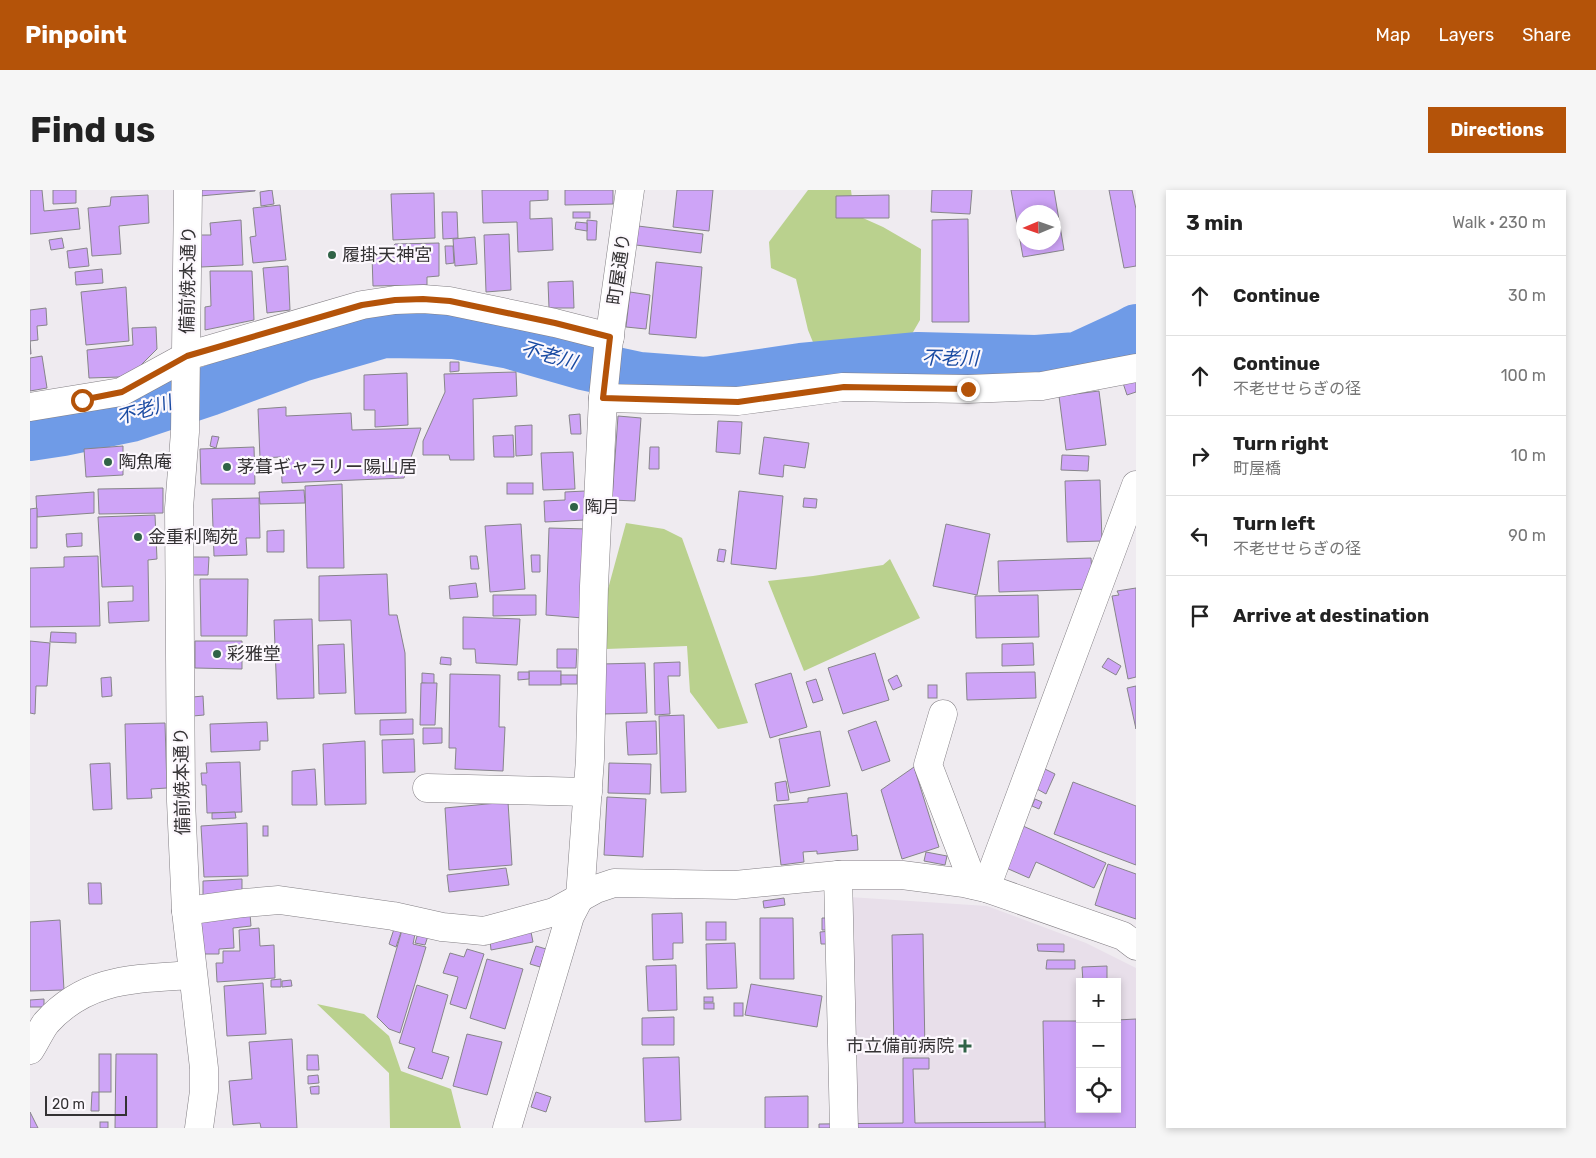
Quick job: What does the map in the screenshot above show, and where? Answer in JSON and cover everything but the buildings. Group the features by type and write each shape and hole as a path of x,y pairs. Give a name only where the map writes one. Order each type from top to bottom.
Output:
{"street":[{"name":"備前焼本通り","path":"188,190 187,363 185,432 179,518 181,801 186,911 204,1068 204,1091 199,1128"},
{"name":"町屋通り","path":"580,897 590,759 595,576 603,398 630,190"},
{"path":"30,407 122,392 187,363 362,305 395,300 423,299 450,301 555,323 609,342"},
{"path":"603,398 738,402 844,387 968,389 1042,386 1136,368"},
{"path":"980,887 1136,485"},
{"path":"943,714 928,765 980,887"},
{"path":"427,788 588,792"},
{"path":"186,911 279,900 393,916 442,927 484,931 554,912 596,889 614,884 735,885 838,875 902,875 964,883 980,887 1123,936 1136,946"},
{"path":"838,875 844,1128"},
{"path":"508,1128 570,916 580,897"},
{"path":"30,1050 46,1024 78,996 104,985 143,979 192,975"}],"shaded area":[{"name":"市立備前病院","path":"849,897 987,906 1086,943 1136,968 1136,1128 852,1128"}],"green space":[{"path":"808,190 851,190 854,214 883,227 921,249 920,320 905,346 817,352 808,330 796,279 771,268 769,242"},
{"path":"626,523 664,529 682,538 748,723 718,729 690,692 687,646 606,649 608,589"},
{"path":"890,559 920,618 804,671 768,581 883,565"},
{"path":"317,1004 364,1014 389,1036 401,1071 451,1089 461,1128 390,1128 389,1073"}],"waterway":[{"name":"不老川","path":"30,436 131,417 301,357 384,333 453,334 510,344 583,365 639,377 705,382 801,368 918,357 1036,360 1077,357 1136,329"}],"place":[{"name":"履掛天神宮","path":"332,255"},
{"name":"陶魚庵","path":"108,462"},
{"name":"茅葺ギャラリー陽山居","path":"227,467"},
{"name":"陶月","path":"574,507"},
{"name":"金重利陶苑","path":"138,537"},
{"name":"彩雅堂","path":"217,654"},
{"name":"市立備前病院","path":"965,1046"}],"route":[{"path":"82,400 122,392 187,356 362,305 395,300 423,299 450,301 555,323 610,337 603,398 738,402 844,387 968,389"}]}
